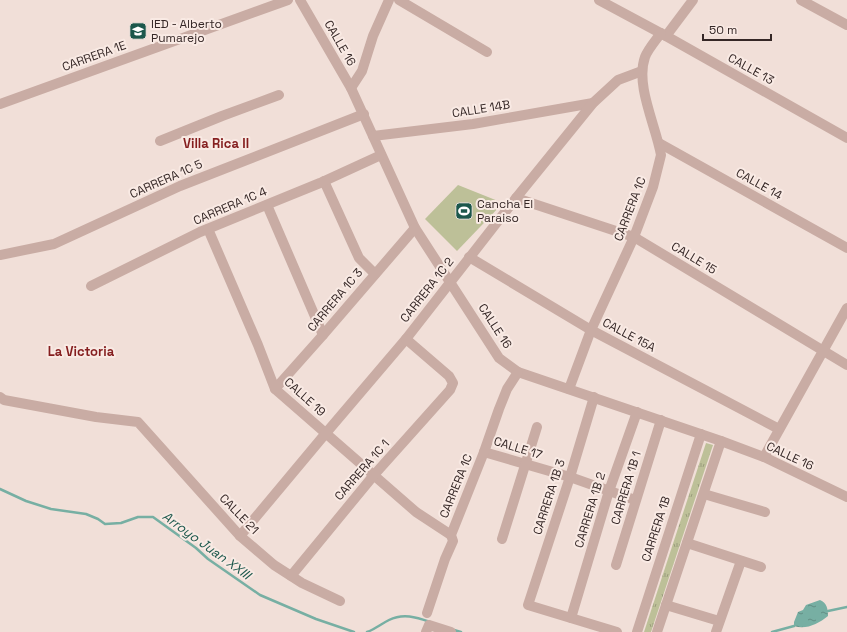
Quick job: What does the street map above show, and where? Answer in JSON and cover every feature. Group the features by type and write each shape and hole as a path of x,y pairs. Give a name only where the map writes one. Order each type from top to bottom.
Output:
{"street":[{"name":"CARRERA 1E","path":"0,104 288,0"},
{"name":"CALLE 16","path":"300,0 351,88 415,228 499,358 518,372 661,420 764,457 847,497"},
{"path":"351,88 362,71 373,36 389,0"},
{"path":"399,0 487,52"},
{"name":"CALLE 13","path":"599,0 663,34 847,138"},
{"name":"CARRERA 1C","path":"569,389 591,330 634,237 660,164 661,155 659,143 646,97 642,71 646,56 693,0"},
{"path":"801,0 847,25"},
{"name":"CARRERA 1C 2","path":"240,536 406,339 469,257 593,103 618,80 642,71"},
{"path":"160,141 279,95"},
{"name":"CALLE 14B","path":"373,136 473,124 593,103"},
{"name":"CARRERA 1C 5","path":"0,255 54,244 180,186 364,114"},
{"name":"CALLE 14","path":"659,143 847,248"},
{"name":"CARRERA 1C 4","path":"91,286 208,229 324,182 381,155"},
{"path":"324,182 359,258 375,274"},
{"name":"CALLE 15","path":"516,198 634,237 823,352 847,365"},
{"path":"267,205 323,335"},
{"name":"CARRERA 1C 3","path":"275,389 415,228"},
{"name":"CALLE 19","path":"208,229 258,345 275,389 416,512 451,535"},
{"name":"CALLE 15A","path":"469,257 591,330 779,429"},
{"path":"764,457 847,308"},
{"name":"CARRERA 1C 1","path":"291,576 374,475 450,390 453,382 449,376 406,339"},
{"name":"CARRERA 1C","path":"427,613 445,559 453,541 451,535 484,452 499,409 518,372"},
{"name":"CARRERA 1B 3","path":"571,618 528,605 570,477 594,397"},
{"name":"CALLE 21","path":"1,399 96,417 138,422 240,536 274,565 302,583 340,601"},
{"name":"CARRERA 1B 2","path":"571,618 609,491 637,412"},
{"name":"CARRERA 1B 1","path":"616,565 661,420"},
{"path":"502,539 537,427"},
{"name":"CARRERA 1B","path":"637,632 701,434"},
{"path":"657,632 721,441"},
{"name":"CALLE 17","path":"484,452 570,477 635,500"},
{"path":"704,494 765,512"},
{"path":"687,543 761,567"},
{"path":"716,632 741,561"},
{"path":"666,605 719,621"},
{"path":"571,618 617,632"},
{"path":"427,629 451,632"}],"green space":[{"name":"Cancha El Paraiso","path":"458,185 503,203 457,251 425,219"},
{"path":"706,443 713,445 651,632 644,632"}],"water":[{"path":"820,600 827,606 828,616 812,626 794,626 798,612 803,610 806,605"}],"waterway":[{"name":"Arroyo Juan XXIII","path":"0,489 26,501 51,509 86,514 105,524 121,523 138,517 153,517 196,548 208,559 260,595 316,619 354,632"},
{"path":"828,611 847,607"},
{"name":"Arroyo Juan XXIII","path":"367,632 389,620 404,616 415,617 430,622"},
{"name":"Arroyo Juan XXIII","path":"772,632 794,626"},
{"name":"Arroyo Juan XXIII","path":"454,630 461,632"}],"place":[{"name":"IED - Alberto Pumarejo","path":"138,31"},
{"name":"Cancha El Paraiso","path":"464,211"}],"district":[{"name":"Villa Rica II","path":"216,143"},
{"name":"La Victoria","path":"81,351"}]}
